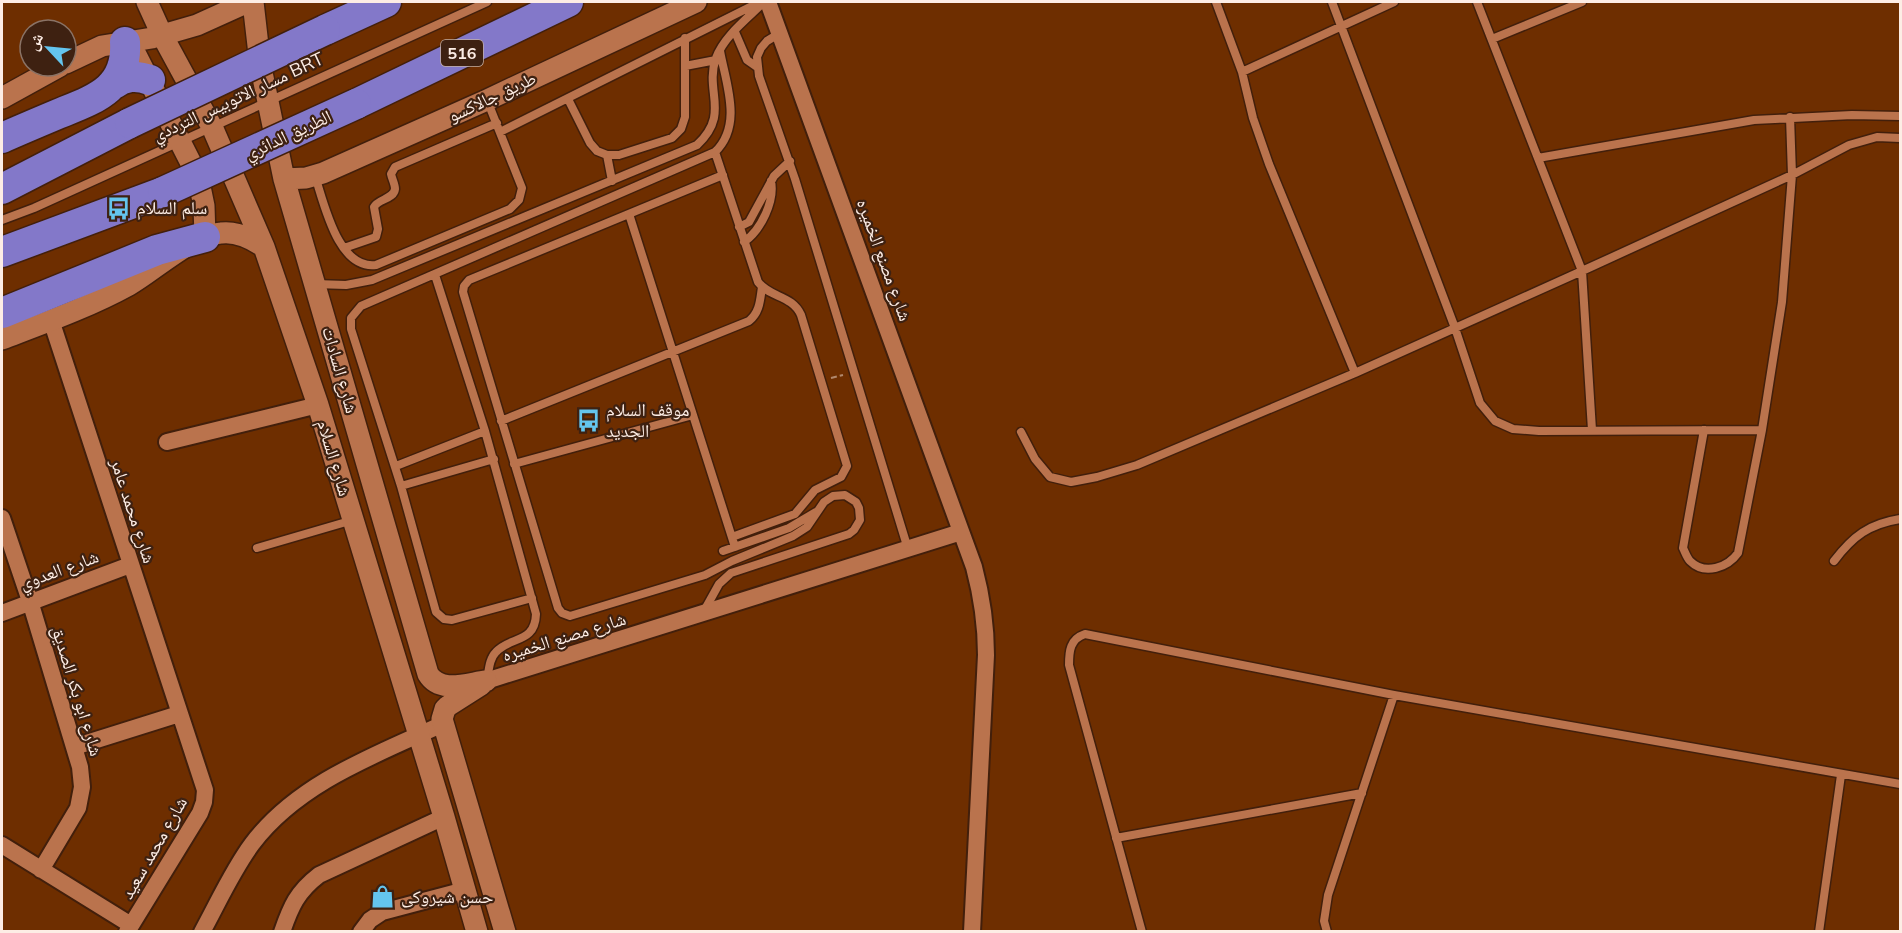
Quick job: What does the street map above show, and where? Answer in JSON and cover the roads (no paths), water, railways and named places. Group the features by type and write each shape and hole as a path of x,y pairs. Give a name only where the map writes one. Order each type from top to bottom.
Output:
{"highway":[{"path":"2,189 130,123 386,2"},
{"name":"الطريق الدائري","path":"2,252 163,192 356,104 568,2"},
{"path":"114,84 125,60 127,41"},
{"path":"2,138 92,101 120,80 135,76 150,80"},
{"path":"2,313 149,253 205,237"}],"street":[{"name":"شارع السلام","path":"147,2 162,36 213,129 264,246 354,520 477,932"},
{"path":"78,57 93,49 162,36 197,25 248,2"},
{"name":"شارع السادات","path":"253,2 260,63 284,178 431,678 438,684 448,686 486,681"},
{"name":"طريق جالاكسو","path":"284,178 315,176 487,100 696,2"},
{"name":"شارع مصنع الخميره","path":"768,2 974,567 982,596 986,626 986,656 972,932"},
{"path":"127,41 150,80 198,177 204,206 205,237"},
{"path":"2,98 38,78"},
{"path":"2,339 128,286 205,237 220,233 236,233 264,246"},
{"name":"شارع محمد عامر","path":"51,320 179,714"},
{"path":"167,442 318,405"},
{"name":"شارع ابو بكر الصديق","path":"2,518 81,767 82,788 78,807 41,870"},
{"name":"شارع مصنع الخميره","path":"486,681 961,532"},
{"path":"367,562 378,576 406,597"},
{"name":"شارع العدوي","path":"2,612 130,565"},
{"path":"486,681 448,706 442,714 504,932"},
{"path":"74,747 179,714"},
{"name":"شارع محمد سعيد","path":"129,928 200,813 204,802 205,790 179,714"},
{"path":"202,932 250,846 294,801 321,784 443,724"},
{"path":"282,932 295,900 306,886 319,876 444,817"},
{"path":"2,845 129,928"},
{"path":"361,932 370,920 382,912 465,890"}],"lane":[{"name":"مسار الاتوبيس الترددي BRT","path":"2,220 34,208 487,2"},
{"path":"315,284 346,285 372,280 697,145 707,134 715,114 714,69 720,51 762,2"},
{"path":"344,248 374,239 377,235 374,207 378,201 394,192 395,187 391,174 395,167 568,99 685,38 762,2"},
{"path":"1216,2 1242,72 1253,118 1269,164 1355,373"},
{"path":"1332,2 1455,328 1480,403 1495,421 1513,429 1762,430"},
{"path":"1242,72 1394,2"},
{"path":"1477,2 1582,271 1592,430"},
{"path":"1492,39 1582,2"},
{"path":"735,32 747,60 757,67"},
{"path":"780,33 761,48 757,57 757,67 790,161 908,549"},
{"path":"568,99 590,143 597,151 607,155 619,154 672,138 677,134 685,117 685,38"},
{"path":"532,598 452,620 440,617 434,608 396,466 351,329 351,318 361,306 715,152 728,136 731,119 720,51"},
{"path":"685,66 716,60"},
{"path":"315,176 332,229 344,248 362,264 376,265 515,205 522,188 487,100"},
{"path":"1538,158 1733,123 1790,117 1900,116"},
{"path":"1704,430 1683,548 1689,561 1700,567 1719,568 1731,562 1738,553 1762,430 1782,302 1792,175 1790,117"},
{"path":"1021,432 1035,459 1050,477 1071,482 1137,465 1355,373 1582,271 1792,175 1849,145 1876,138 1900,138"},
{"path":"715,152 754,274 762,287 772,294 790,300 799,309 846,462 844,474 815,490 795,514 732,537"},
{"path":"607,155 612,181"},
{"path":"739,227 749,222 771,180 790,161"},
{"path":"723,175 466,283 463,292 558,608 566,615 570,616 705,575 775,538"},
{"path":"744,242 758,227 768,205 771,180"},
{"path":"629,214 735,547"},
{"path":"435,275 494,459 536,614 532,631 523,638 502,647 491,658 486,681"},
{"path":"501,421 749,321 759,308 762,287"},
{"path":"514,464 693,415"},
{"path":"396,466 485,431"},
{"path":"401,486 494,459"},
{"path":"702,613 719,584 731,573 849,534 860,520 860,514 856,502 845,495 833,496 824,502 807,527 793,536 775,538 723,551"},
{"path":"1834,561 1847,544 1862,532 1882,522 1900,519"},
{"path":"257,548 354,520"},
{"path":"1142,932 1069,665 1072,644 1078,636 1092,634 1394,695 1900,784"},
{"path":"1328,932 1324,921 1328,895 1394,695"},
{"path":"1819,932 1841,775"},
{"path":"1116,837 1362,793"}],"place":[{"name":"سلم السلام","path":"119,208"},
{"name":"موقف السلام الجديد","path":"588,420"},
{"name":"حسن شيروكى","path":"383,897"}]}
